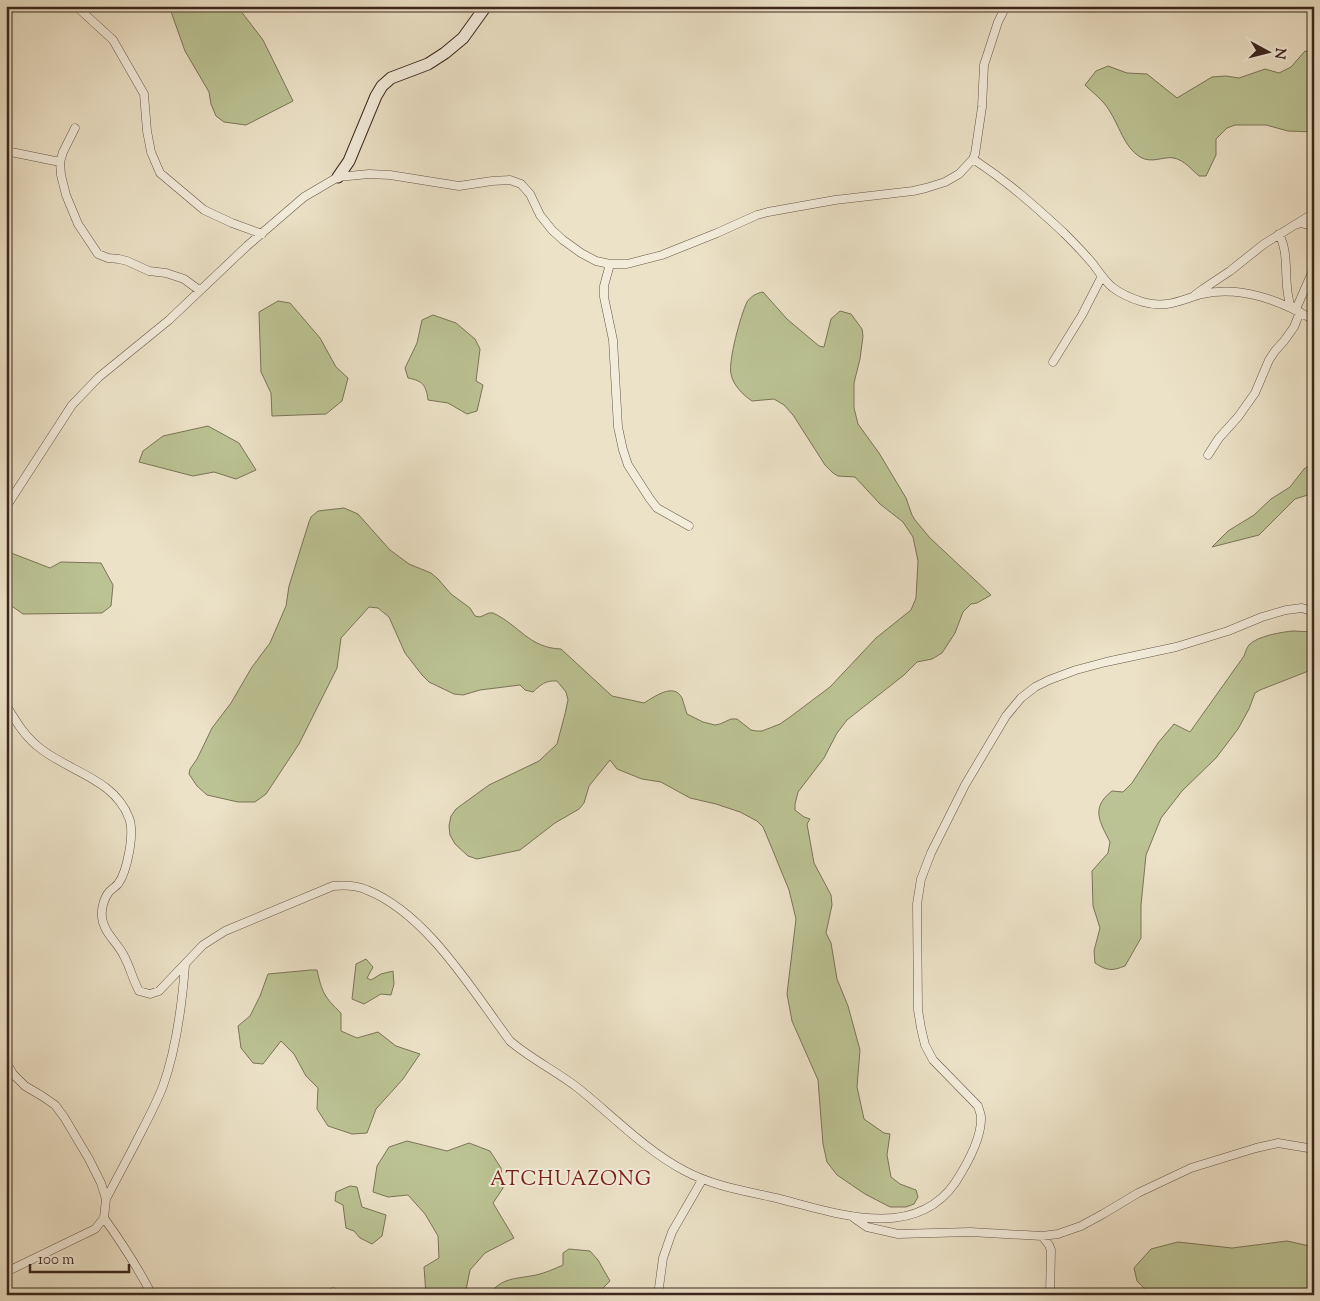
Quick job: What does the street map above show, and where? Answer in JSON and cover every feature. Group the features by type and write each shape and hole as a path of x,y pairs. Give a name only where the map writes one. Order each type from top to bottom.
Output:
{"street":[{"path":"76,6 113,40 144,94 151,152 160,173 204,210 262,234"},
{"path":"338,177 349,161 382,86 391,78 428,64 445,54 463,38 486,6"},
{"path":"6,507 72,405 99,377 169,320 199,290 304,197 338,177 369,174 390,175 459,186 510,180 521,184 530,194 540,215 563,240 596,261 610,264 627,264 662,255 768,212 835,200 926,188 960,174 973,160 982,107 984,65 998,22 1006,6"},
{"path":"75,128 60,162 61,175 66,195 78,224 98,254 108,258 127,261 149,271 166,273 184,279 199,290"},
{"path":"6,151 60,162"},
{"path":"973,160 1000,177 1040,210 1113,287 1126,295 1143,302 1166,305 1203,294 1222,291 1256,294 1314,320"},
{"path":"1193,297 1264,244 1314,213"},
{"path":"1296,224 1301,223 1314,226"},
{"path":"1279,234 1285,254 1288,299 1295,310"},
{"path":"610,264 604,286 604,297 613,340 618,427 623,450 628,465 650,500 658,508 689,526"},
{"path":"1208,455 1219,438 1238,417 1255,393 1269,360 1294,327 1295,310 1314,268"},
{"path":"1053,362 1082,315 1102,276"},
{"path":"6,705 25,735 42,750 105,787 121,802 130,820 131,845 126,867 118,884 108,893 103,904 102,918 106,931 124,956 139,991 150,994 159,991 203,945 225,932 326,888 347,885 366,889 388,901 413,920 433,939 510,1041 576,1087 642,1142 669,1161 702,1180 853,1217 883,1219 897,1218 924,1210 936,1203 951,1188 961,1174 976,1144 980,1129 981,1117 978,1106 933,1060 925,1045 918,1010 917,904 921,879 931,853 964,785 1006,716 1021,698 1035,687 1076,670 1176,647 1286,610 1302,608 1314,612"},
{"path":"6,1272 95,1229 104,1218 106,1200 144,1128 171,1061 182,1000 185,965"},
{"path":"6,1062 13,1074 25,1086 55,1106 64,1117 97,1175 106,1200"},
{"path":"853,1217 867,1227 898,1234 970,1232 1042,1236 1058,1234 1081,1226 1138,1193 1191,1168 1278,1143 1314,1149"},
{"path":"658,1295 663,1258 672,1232 702,1180"},
{"path":"104,1218 121,1241 152,1295"},
{"path":"1042,1236 1051,1250 1050,1295"}],"green space":[{"path":"169,6 237,6 263,40 293,101 246,125 224,122 216,116 209,92 185,51"},
{"path":"1305,51 1314,53 1314,132 1288,131 1266,125 1235,125 1227,128 1216,139 1216,155 1206,176 1199,176 1178,159 1149,160 1134,153 1107,106 1085,85 1096,71 1108,66 1127,73 1147,74 1177,98 1212,77 1226,76 1239,78 1265,69 1279,73 1291,67"},
{"path":"763,292 787,319 819,346 824,347 831,319 840,311 851,314 862,329 863,336 854,383 854,408 858,424 879,453 906,498 915,520 930,538 991,595 977,603 971,604 963,612 955,633 942,653 932,659 917,662 904,675 847,720 837,733 824,758 798,792 795,804 795,810 810,819 807,824 814,863 831,895 832,905 826,933 831,943 837,979 848,1006 860,1050 857,1087 864,1119 884,1133 890,1134 887,1155 891,1177 900,1184 916,1190 918,1197 914,1204 906,1207 890,1207 865,1194 837,1175 827,1162 823,1144 818,1080 792,1021 787,994 796,919 789,890 763,827 757,821 740,812 690,798 661,782 642,779 617,769 610,760 589,786 584,803 579,809 555,823 520,850 477,859 468,856 455,844 450,835 449,826 451,816 456,809 489,785 539,761 557,744 568,700 566,692 557,681 550,681 533,692 525,690 520,685 480,690 463,695 454,694 429,682 422,675 405,653 389,617 378,608 369,607 341,638 337,668 299,744 266,794 255,802 238,802 207,795 197,786 189,774 212,728 231,703 252,667 270,643 286,606 289,586 309,522 311,517 318,511 344,508 358,514 390,550 409,564 431,573 451,594 470,608 475,616 480,617 493,613 541,645 561,649 612,696 644,703 664,692 674,691 682,698 687,714 703,722 715,725 731,719 737,719 751,730 762,731 780,724 830,687 876,638 911,610 916,598 918,561 913,537 903,522 880,504 855,477 838,476 833,473 825,465 793,415 784,405 774,399 752,401 736,386 731,374 731,359 742,316 747,302 754,295"},
{"path":"278,301 290,303 320,338 336,367 348,378 342,401 326,414 272,416 271,393 261,372 259,312"},
{"path":"433,315 456,323 475,339 480,349 476,381 483,385 477,411 467,414 448,403 428,400 423,384 408,378 405,368 417,343 422,320"},
{"path":"208,426 239,443 256,470 236,479 214,472 193,476 139,462 143,451 163,436"},
{"path":"1314,462 1314,493 1295,499 1259,535 1212,547 1228,531 1254,515 1271,499 1290,487 1304,469"},
{"path":"6,551 50,568 61,562 101,563 113,585 111,606 102,613 23,614 6,602"},
{"path":"1293,631 1314,632 1314,668 1255,693 1238,729 1216,758 1182,791 1161,818 1146,855 1141,905 1141,938 1125,966 1117,969 1106,969 1099,966 1095,963 1094,951 1100,928 1093,906 1092,871 1108,853 1110,842 1100,822 1099,809 1101,803 1112,791 1123,792 1132,783 1158,743 1174,724 1190,732 1244,656 1249,645 1276,633"},
{"path":"366,959 373,967 367,978 371,980 381,974 393,971 394,984 391,995 381,994 364,1004 352,999 356,964"},
{"path":"317,970 324,994 341,1013 341,1031 357,1038 378,1032 396,1046 420,1054 403,1079 376,1109 367,1133 352,1134 328,1126 317,1109 318,1088 306,1076 294,1054 281,1041 263,1064 253,1063 241,1048 238,1026 250,1016 268,974"},
{"path":"407,1141 447,1151 469,1143 490,1151 501,1168 503,1188 493,1203 514,1238 485,1253 470,1270 465,1295 426,1295 424,1267 439,1258 438,1236 425,1214 408,1195 388,1197 373,1192 377,1166 389,1147"},
{"path":"350,1186 357,1187 362,1207 386,1215 382,1236 372,1244 360,1238 354,1231 346,1228 343,1205 335,1201 336,1192"},
{"path":"1287,1241 1314,1247 1314,1295 1151,1295 1137,1281 1134,1268 1151,1249 1178,1242 1232,1248"},
{"path":"569,1249 590,1251 598,1260 610,1281 602,1289 587,1295 569,1290 548,1291 542,1295 489,1295 504,1282 550,1271 563,1265 563,1253"}],"district":[{"name":"ATCHUAZONG","path":"571,1180"}]}
